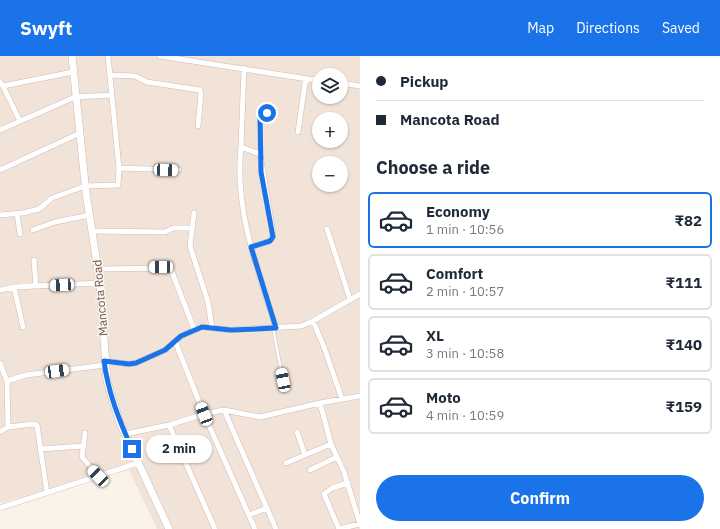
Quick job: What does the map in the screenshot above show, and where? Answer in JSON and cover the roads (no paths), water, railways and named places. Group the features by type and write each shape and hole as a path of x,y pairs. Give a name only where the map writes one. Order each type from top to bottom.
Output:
{"main road":[{"name":"Mancota Road","path":"72,56 85,186 99,269 107,381 125,434 169,529"}],"street":[{"path":"0,215 17,214 39,209 52,198 85,186 118,185 119,168 108,56"},
{"path":"160,56 214,63 312,79"},
{"path":"214,56 214,63"},
{"path":"244,68 240,178 251,247 274,328"},
{"path":"20,121 1,84 73,72"},
{"path":"110,74 135,76 147,82 200,90 201,94 198,126"},
{"path":"298,132 304,86 308,79"},
{"path":"348,84 360,86"},
{"path":"0,130 76,97 111,95"},
{"path":"251,247 270,241 273,237 260,154 260,115 267,113"},
{"path":"0,170 80,133"},
{"path":"241,147 260,154"},
{"path":"119,168 179,170"},
{"path":"194,213 190,246 208,302 212,328"},
{"path":"17,214 20,234"},
{"path":"33,230 55,222 90,215"},
{"path":"92,231 165,232 173,228 191,228"},
{"path":"327,229 350,299"},
{"path":"34,260 36,286"},
{"path":"99,269 169,268 172,272 194,329"},
{"path":"0,290 14,287 100,283"},
{"path":"14,287 23,327"},
{"path":"7,381 26,375 105,363 136,363 165,350 175,341 194,329 202,327 231,330 301,326 313,321 360,294 360,299"},
{"path":"313,321 324,347 342,399"},
{"path":"175,341 204,414 255,529"},
{"path":"0,363 7,381 8,426"},
{"path":"125,434 169,425 204,414 224,410 255,418 320,403 360,396"},
{"path":"320,403 331,444 348,482 360,524 340,529 324,494 332,488 348,482"},
{"path":"224,410 276,529"},
{"path":"0,432 8,426 37,425 47,493"},
{"path":"169,425 215,529"},
{"path":"296,432 305,455"},
{"path":"86,433 83,446 83,459 98,476"},
{"path":"286,463 331,444"},
{"path":"40,449 83,446"},
{"path":"310,470 337,457"},
{"path":"0,508 138,463"},
{"path":"249,515 267,508"}],"lane":[{"path":"274,328 283,380"}]}
